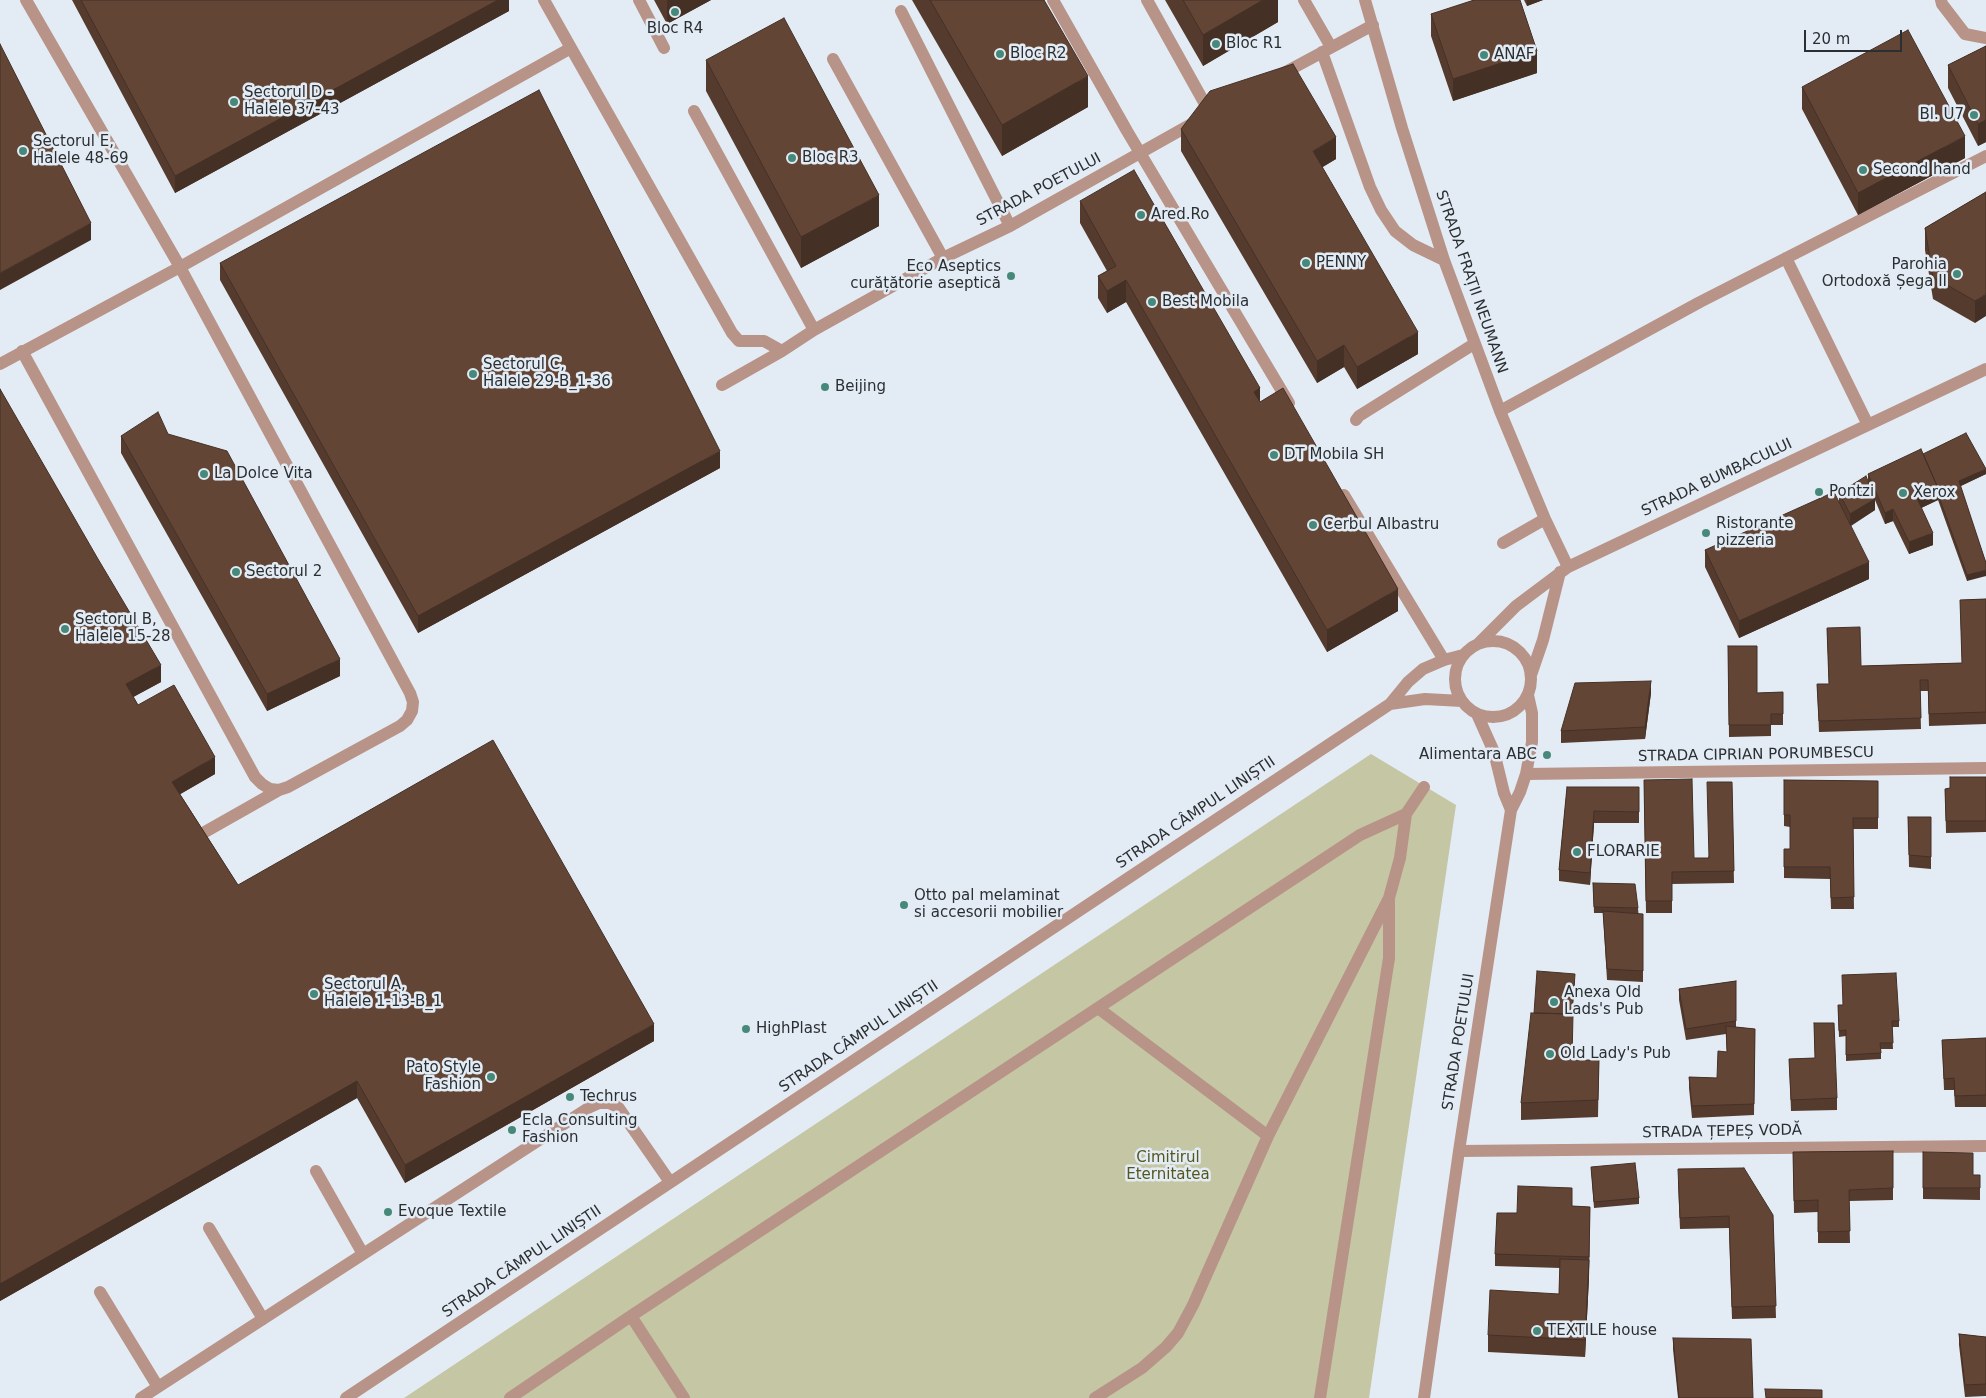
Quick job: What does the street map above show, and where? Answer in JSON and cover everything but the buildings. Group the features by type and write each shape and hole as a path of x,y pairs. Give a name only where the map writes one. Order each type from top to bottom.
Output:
{"street":[{"path":"26,0 180,267 413,702 412,711 407,720 400,726 288,787 279,790 196,837"},
{"path":"544,0 732,333 739,341 764,340 782,351"},
{"path":"639,0 664,48"},
{"path":"1053,0 1140,153 1297,416"},
{"name":"STRADA POETULUI","path":"722,385 782,351 814,330 943,258 1010,226 1214,111 1147,0"},
{"path":"1304,0 1327,49 1370,187 1381,210 1395,231 1413,245 1444,260"},
{"name":"STRADA FRAȚII NEUMANN","path":"1365,0 1402,128 1444,260 1500,411 1564,569"},
{"path":"1941,0 1964,34 1986,38"},
{"path":"901,11 1010,226"},
{"path":"1270,80 1373,25"},
{"path":"0,364 180,267 571,48"},
{"path":"833,59 943,258"},
{"path":"694,111 814,330"},
{"path":"1500,411 1700,302 1986,156"},
{"path":"1786,258 1868,425"},
{"path":"1356,420 1359,416 1474,344"},
{"path":"22,351 255,777 270,789 279,790"},
{"name":"STRADA BUMBACULUI","path":"1480,643 1516,606 1564,569 1986,369"},
{"path":"1338,484 1444,660"},
{"path":"1503,543 1544,519"},
{"path":"1531,676 1526,661 1518,649 1499,641 1480,643 1470,648 1463,655 1455,673 1455,683 1462,701 1468,709 1477,714 1487,717 1506,715 1523,704 1528,695 1531,676 1564,569"},
{"name":"STRADA CÂMPUL LINIȘTII","path":"346,1398 1390,704 1416,674 1444,660 1463,655"},
{"name":"STRADA POETULUI","path":"1424,1398 1459,1151 1511,810 1526,774 1533,730 1528,695"},
{"name":"STRADA CÂMPUL LINIȘTII","path":"1390,704 1424,699 1462,701"},
{"path":"1477,714 1494,752 1504,793 1511,810"},
{"name":"STRADA CIPRIAN PORUMBESCU","path":"1526,774 1986,768"},
{"path":"1095,1398 1142,1368 1166,1347 1178,1333 1193,1305 1268,1136 1389,898 1400,858 1406,814 1424,787"},
{"path":"510,1398 631,1316 1360,835 1406,814"},
{"path":"1320,1398 1389,958 1389,898"},
{"path":"1098,1008 1268,1136"},
{"path":"142,1398 590,1106 599,1103 609,1103 618,1107 670,1182"},
{"name":"STRADA ȚEPEȘ VODĂ","path":"1459,1151 1986,1146"},
{"path":"316,1171 363,1254"},
{"path":"209,1228 263,1319"},
{"path":"100,1292 158,1387"},
{"path":"631,1316 684,1398"}],"green space":[{"name":"Cimitirul Eternitatea","path":"1371,754 1456,805 1369,1398 404,1398"}],"place":[{"name":"Bloc R4","path":"675,12"},
{"name":"Bloc R1","path":"1216,44"},
{"name":"Bloc R2","path":"1000,54"},
{"name":"ANAF","path":"1484,55"},
{"name":"Sectorul D - Halele 37-43","path":"234,102"},
{"name":"Bl. U7","path":"1974,115"},
{"name":"Sectorul E, Halele 48-69","path":"23,151"},
{"name":"Bloc R3","path":"792,158"},
{"name":"Second hand","path":"1863,170"},
{"name":"Ared.Ro","path":"1141,215"},
{"name":"PENNY","path":"1306,263"},
{"name":"Parohia Ortodoxă Șega II","path":"1957,274"},
{"name":"Eco Aseptics curățătorie aseptică","path":"1011,276"},
{"name":"Best Mobila","path":"1152,302"},
{"name":"Sectorul C, Halele 29-B_1-36","path":"473,374"},
{"name":"Beijing","path":"825,387"},
{"name":"DT Mobila SH","path":"1274,455"},
{"name":"La Dolce Vita","path":"204,474"},
{"name":"Pontzi","path":"1819,492"},
{"name":"Xerox","path":"1903,493"},
{"name":"Cerbul Albastru","path":"1313,525"},
{"name":"Ristorante pizzeria","path":"1706,533"},
{"name":"Sectorul 2","path":"236,572"},
{"name":"Sectorul B, Halele 15-28","path":"65,629"},
{"name":"Alimentara ABC","path":"1547,755"},
{"name":"FLORARIE","path":"1577,852"},
{"name":"Otto pal melaminat si accesorii mobilier","path":"904,905"},
{"name":"Sectorul A, Halele 1-13-B_1","path":"314,994"},
{"name":"Anexa Old Lads's Pub","path":"1554,1002"},
{"name":"HighPlast","path":"746,1029"},
{"name":"Old Lady's Pub","path":"1550,1054"},
{"name":"Pato Style Fashion","path":"491,1077"},
{"name":"Techrus","path":"570,1097"},
{"name":"Ecla Consulting Fashion","path":"512,1130"},
{"name":"Evoque Textile","path":"388,1212"},
{"name":"TEXTILE house","path":"1537,1331"}]}
